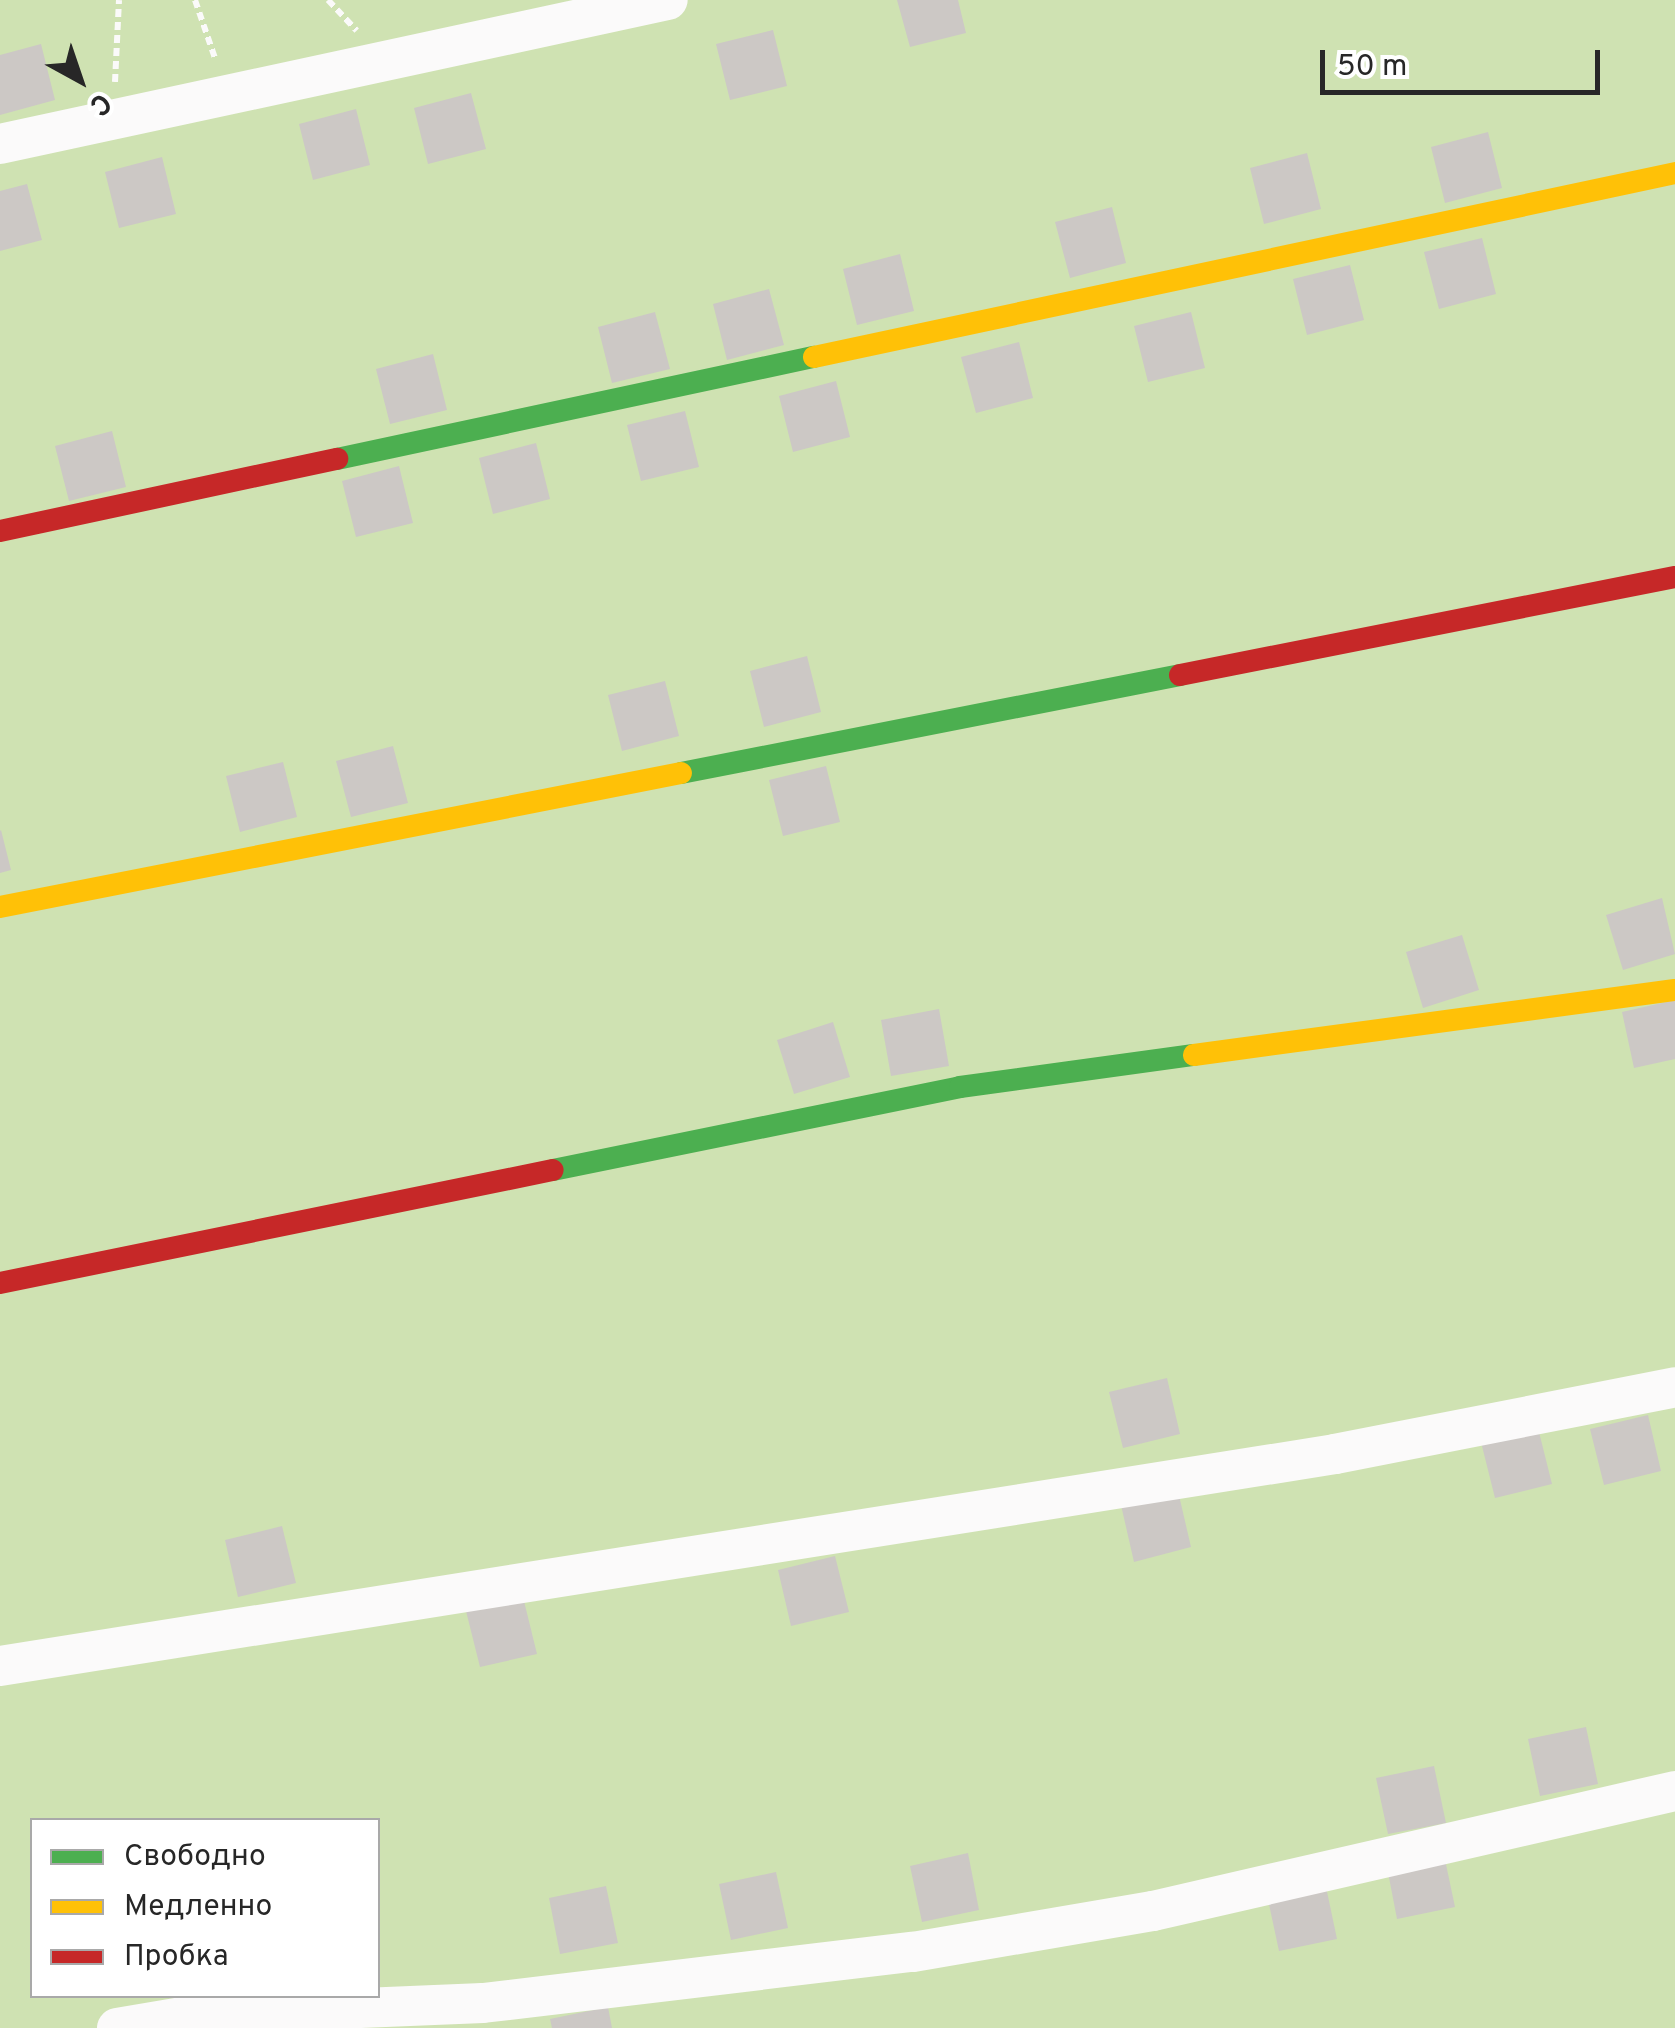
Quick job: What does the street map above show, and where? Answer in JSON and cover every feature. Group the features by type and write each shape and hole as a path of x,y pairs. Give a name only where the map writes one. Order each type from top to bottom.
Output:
{"street":[{"path":"0,144 668,0"},
{"path":"0,530 1675,174"},
{"path":"0,908 1675,577"},
{"path":"0,1283 960,1087 1675,990"},
{"path":"0,1666 1334,1454 1675,1387"},
{"path":"118,2028 194,2015 483,2002 913,1952 1153,1911 1675,1791"}],"path":[{"path":"119,0 112,60 120,118"},
{"path":"195,0 212,56 263,87"}],"green space":[{"path":"0,0 1675,0 1675,2028 0,2028"}],"building":[{"path":"897,0 958,0 966,33 910,47"},
{"path":"773,30 787,86 730,100 716,44"},
{"path":"41,44 55,100 0,115 0,55"},
{"path":"471,93 486,149 428,164 414,108"},
{"path":"356,109 370,165 313,180 299,124"},
{"path":"1488,132 1502,188 1445,203 1431,147"},
{"path":"1307,153 1321,209 1264,224 1250,168"},
{"path":"162,157 176,214 119,228 105,172"},
{"path":"27,184 42,240 0,251 0,191"},
{"path":"1112,207 1126,263 1070,278 1055,222"},
{"path":"1482,238 1496,294 1439,309 1424,252"},
{"path":"900,254 914,311 857,325 843,269"},
{"path":"1350,265 1364,320 1307,335 1293,279"},
{"path":"769,289 784,345 727,360 713,304"},
{"path":"655,312 670,369 612,383 598,327"},
{"path":"1191,312 1205,368 1148,382 1134,326"},
{"path":"1019,342 1033,398 976,413 961,357"},
{"path":"433,354 447,410 390,424 376,369"},
{"path":"836,381 850,437 793,452 779,396"},
{"path":"685,411 699,467 641,481 627,425"},
{"path":"112,431 126,487 69,501 55,446"},
{"path":"536,443 550,499 493,514 479,458"},
{"path":"399,466 413,523 356,537 342,481"},
{"path":"807,656 821,712 764,727 750,671"},
{"path":"665,681 679,736 622,751 608,695"},
{"path":"393,746 408,803 351,817 336,761"},
{"path":"283,762 297,817 240,832 226,776"},
{"path":"826,766 840,822 783,836 769,780"},
{"path":"0,831 11,870 0,873"},
{"path":"1662,898 1675,954 1623,970 1606,915"},
{"path":"1462,935 1479,990 1423,1008 1406,952"},
{"path":"1675,1000 1675,1059 1634,1068 1622,1012"},
{"path":"939,1009 949,1066 891,1076 881,1020"},
{"path":"833,1022 850,1077 794,1094 777,1040"},
{"path":"1167,1378 1180,1434 1123,1448 1109,1392"},
{"path":"1648,1415 1661,1471 1604,1485 1590,1429"},
{"path":"1538,1428 1552,1484 1495,1498 1481,1442"},
{"path":"1178,1491 1191,1547 1134,1562 1121,1505"},
{"path":"282,1526 296,1583 238,1597 225,1540"},
{"path":"835,1556 849,1612 791,1626 778,1570"},
{"path":"523,1597 537,1654 480,1667 466,1611"},
{"path":"1586,1727 1598,1784 1540,1796 1528,1739"},
{"path":"1434,1766 1446,1823 1388,1834 1376,1778"},
{"path":"1443,1850 1455,1907 1397,1919 1386,1862"},
{"path":"968,1853 979,1910 922,1922 910,1866"},
{"path":"776,1872 788,1928 731,1940 719,1884"},
{"path":"1325,1882 1337,1939 1279,1951 1267,1895"},
{"path":"606,1886 618,1943 560,1954 549,1898"},
{"path":"608,2007 612,2028 552,2028 550,2019"}],"traffic: fast":[{"path":"337,459 814,357"},
{"path":"681,773 1180,675"},
{"path":"553,1170 960,1087 1194,1055"}],"traffic: slow":[{"path":"814,357 1675,173"},
{"path":"0,907 681,773"},
{"path":"1194,1055 1675,990"}],"traffic: jam":[{"path":"0,531 337,459"},
{"path":"1180,675 1675,577"},
{"path":"0,1283 553,1170"}]}
